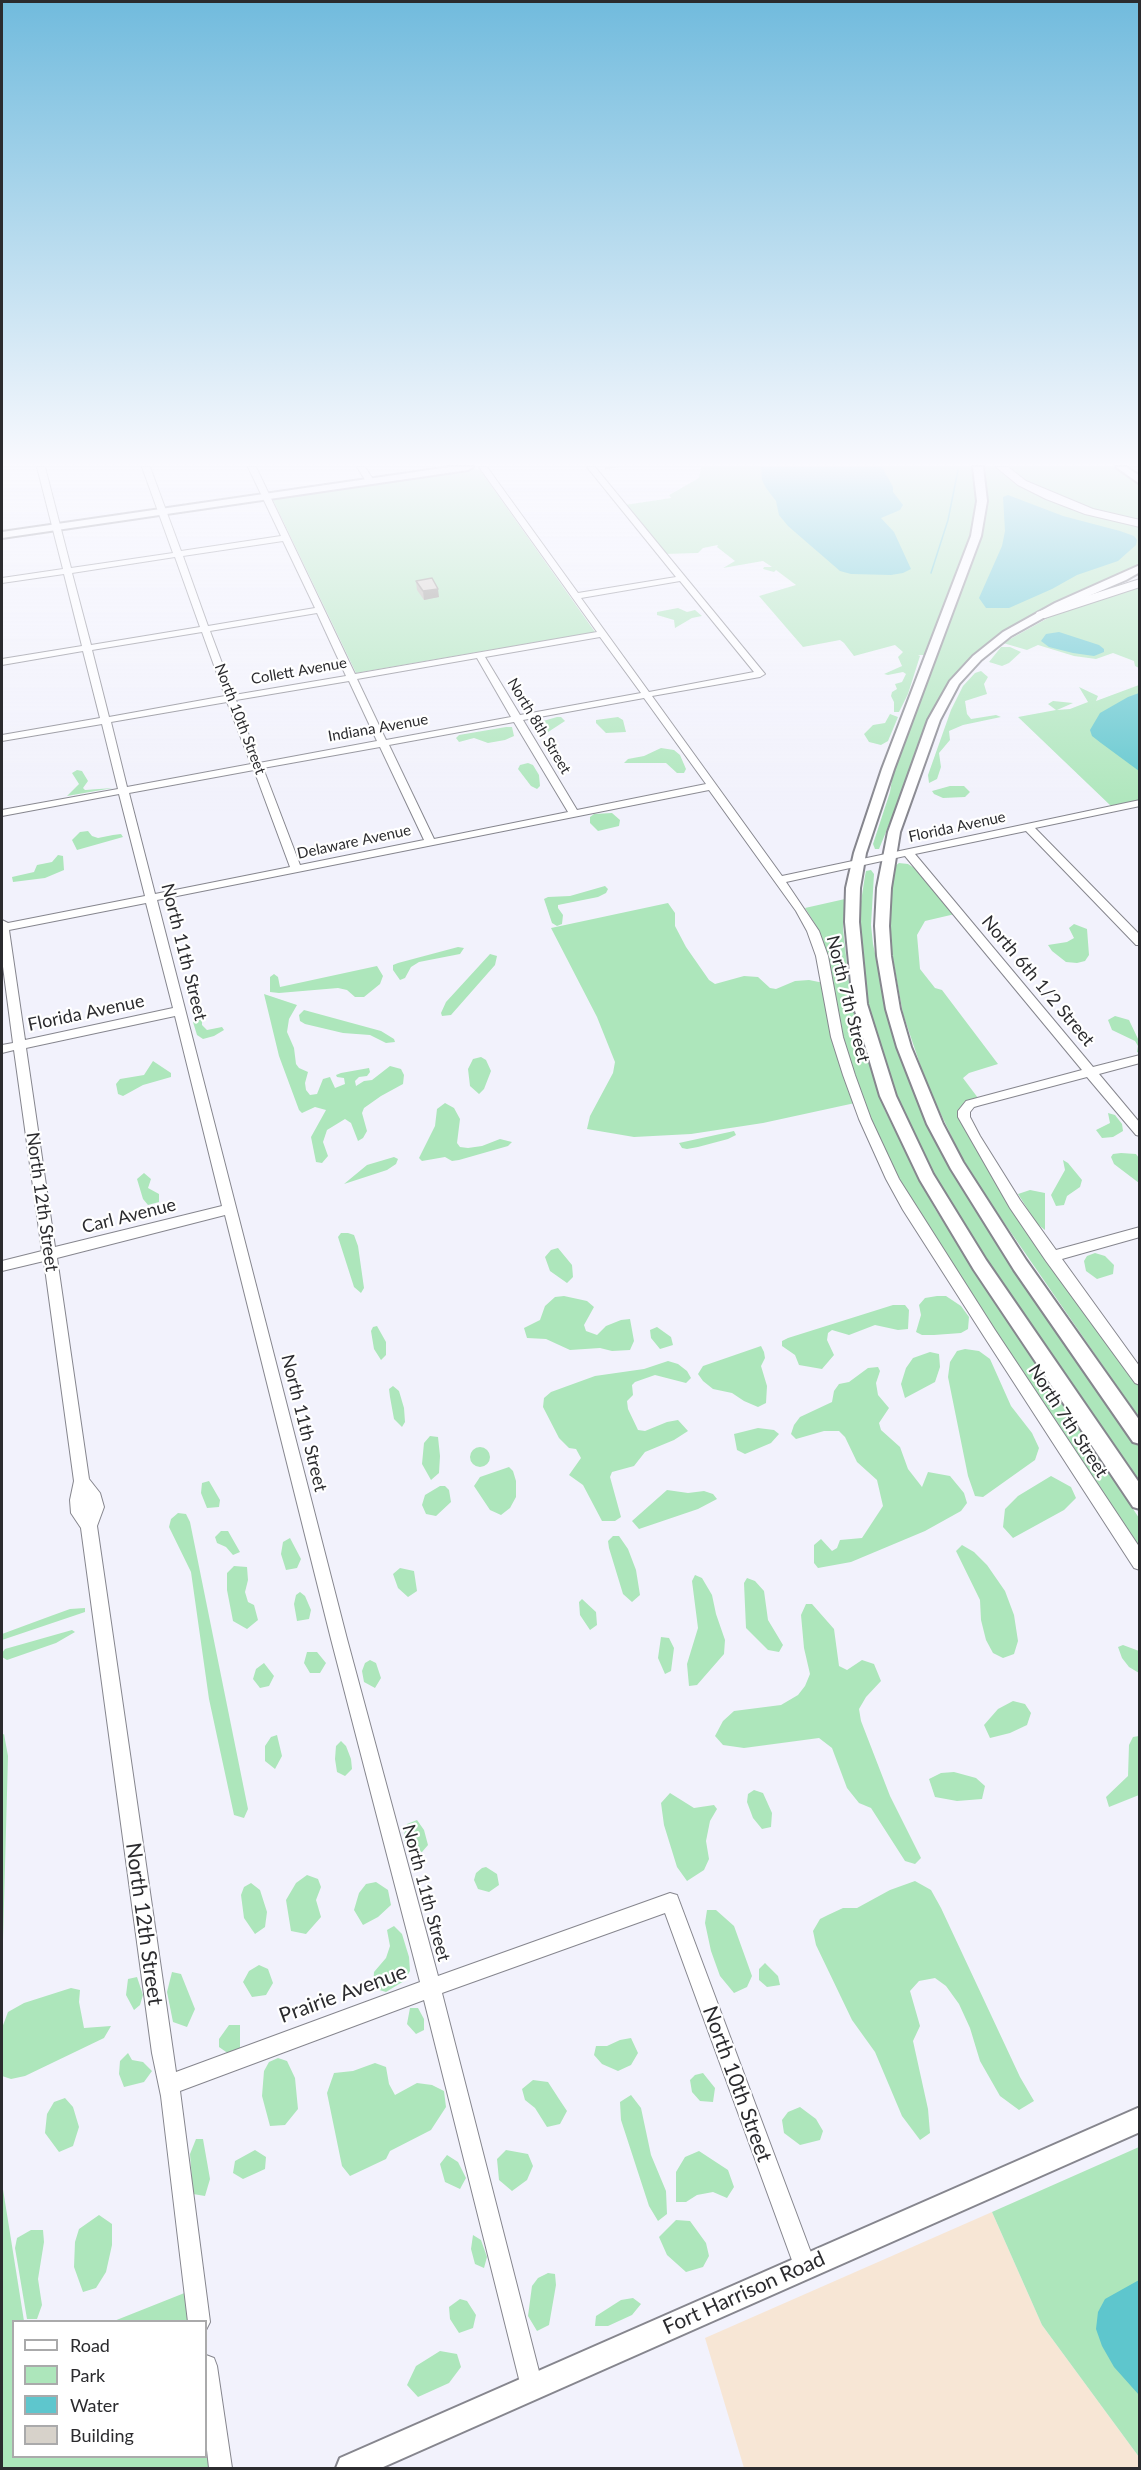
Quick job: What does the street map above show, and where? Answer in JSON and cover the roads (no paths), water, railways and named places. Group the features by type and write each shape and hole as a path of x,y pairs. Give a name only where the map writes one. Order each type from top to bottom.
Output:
{"highway":[{"path":"1041,615 1139,582"}],"main road":[{"path":"958,582 867,825 854,888 852,922 860,1004 871,1047 900,1124 944,1209 1140,1501"},
{"path":"1113,582 1041,615 1007,634 984,651 963,672 947,694 934,720 910,785 888,858 882,906 884,956 893,1009 918,1086 940,1134 981,1204 1140,1436"},
{"name":"Fort Harrison Road","path":"350,2469 1140,2119"}],"street":[{"name":"North 11th Street","path":"71,582 532,2387"},
{"name":"North 10th Street","path":"189,582 296,869"},
{"path":"307,582 430,842"},
{"name":"North 7th Street","path":"565,582 780,880 809,924 822,956 837,1037 849,1075 865,1119 893,1179 990,1334 1140,1563"},
{"path":"575,596 657,582"},
{"name":"Indiana Avenue","path":"2,813 760,674 685,582"},
{"path":"2,662 320,610"},
{"name":"Collett Avenue","path":"2,738 602,634"},
{"name":"North 8th Street","path":"479,655 574,813"},
{"name":"Delaware Avenue","path":"2,928 712,786"},
{"name":"Florida Avenue","path":"780,880 1140,804"},
{"path":"1029,828 1140,942"},
{"name":"North 6th 1/2 Street","path":"908,853 1140,1132"},
{"name":"North 12th Street","path":"2,923 82,1481 78,1500 79,1513 89,1526 160,2042 169,2085 199,2320"},
{"name":"Florida Avenue","path":"2,1049 179,1011"},
{"path":"1140,1059 978,1101 970,1104 964,1110 964,1117 974,1137 1015,1204 1140,1379"},
{"name":"Carl Avenue","path":"2,1266 230,1209"},
{"path":"1051,1257 1140,1232"},
{"name":"North 10th Street","path":"670,1902 806,2266"},
{"name":"Prairie Avenue","path":"169,2085 554,1941 670,1902"},
{"path":"207,2373 221,2469"}],"water":[{"path":"986,582 1064,582 1009,608 986,608 979,598"},
{"path":"1059,632 1099,645 1104,652 1094,656 1073,653 1049,647 1041,641 1046,634"},
{"path":"1140,693 1139,771 1092,736 1090,730 1100,713"},
{"path":"1139,2280 1139,2395 1114,2367 1102,2346 1096,2329 1098,2312 1105,2299"}]}
